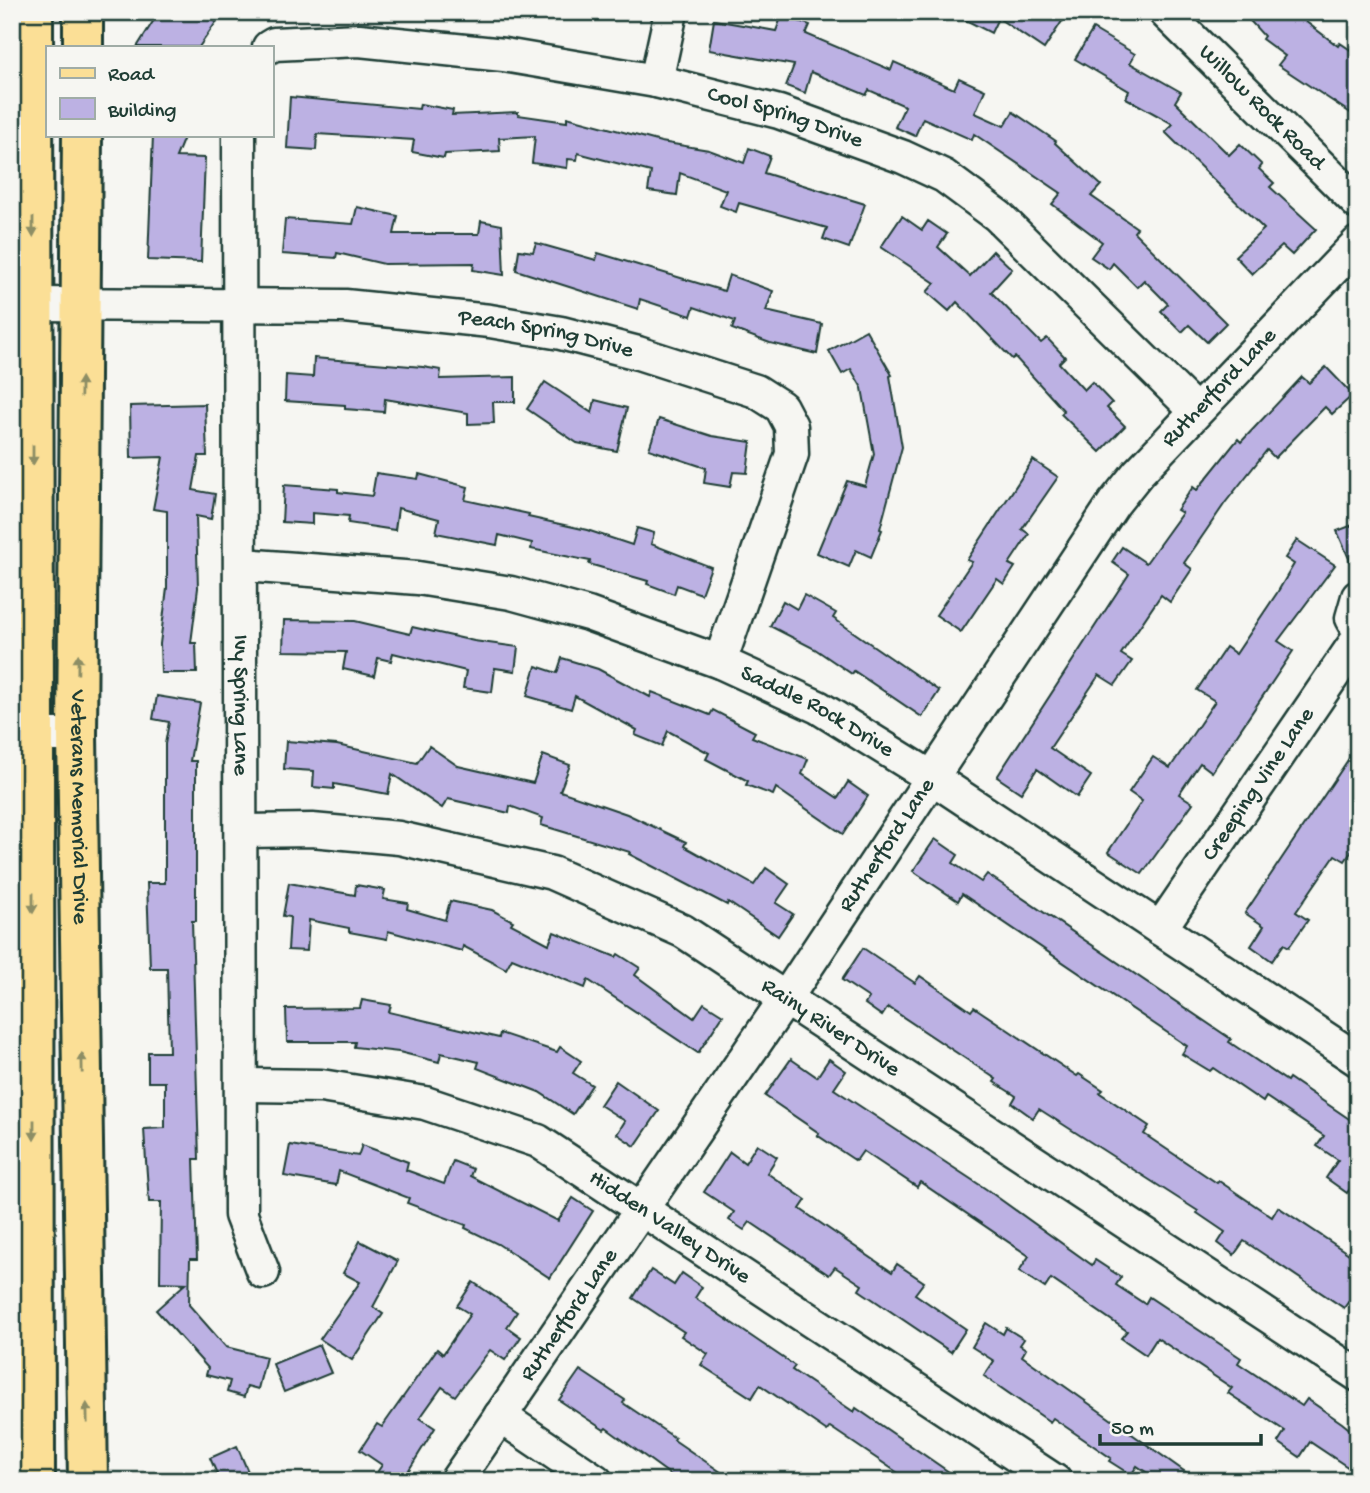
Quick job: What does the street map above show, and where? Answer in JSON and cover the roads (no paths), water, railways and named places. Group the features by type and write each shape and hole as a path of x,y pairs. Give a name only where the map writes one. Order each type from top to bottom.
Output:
{"main road":[{"name":"Veterans Memorial Drive","path":"33,12 34,304 22,735 34,1242 35,1481"},
{"path":"83,12 83,46"},
{"name":"Veterans Memorial Drive","path":"82,136 77,735 88,1481"},
{"path":"34,1242 85,1241"}],"street":[{"path":"656,81 671,12"},
{"name":"Willow Rock Road","path":"1165,12 1358,203"},
{"name":"Cool Spring Drive","path":"273,45 359,40 504,55 656,81 779,112 903,157 944,176 998,216 1196,411"},
{"name":"Ivy Spring Lane","path":"239,136 243,1086 241,1215 262,1272"},
{"name":"Rutherford Lane","path":"456,1481 786,998 1114,503 1196,411 1358,243"},
{"name":"Peach Spring Drive","path":"34,304 345,306 489,321 561,333 638,353 756,391 781,407 791,426 792,454 720,662"},
{"name":"Saddle Rock Drive","path":"242,565 418,578 511,593 588,614 720,662 818,707 931,777 1358,1060"},
{"path":"1358,597 1352,609 1358,629"},
{"name":"Creeping Vine Lane","path":"1160,929 1358,639"},
{"path":"22,735 77,735"},
{"name":"Rainy River Drive","path":"242,831 312,830 399,838 552,873 683,931 1358,1375"},
{"name":"Hidden Valley Drive","path":"243,1086 321,1086 425,1103 538,1141 1055,1481"},
{"path":"500,1416 596,1481"}]}
